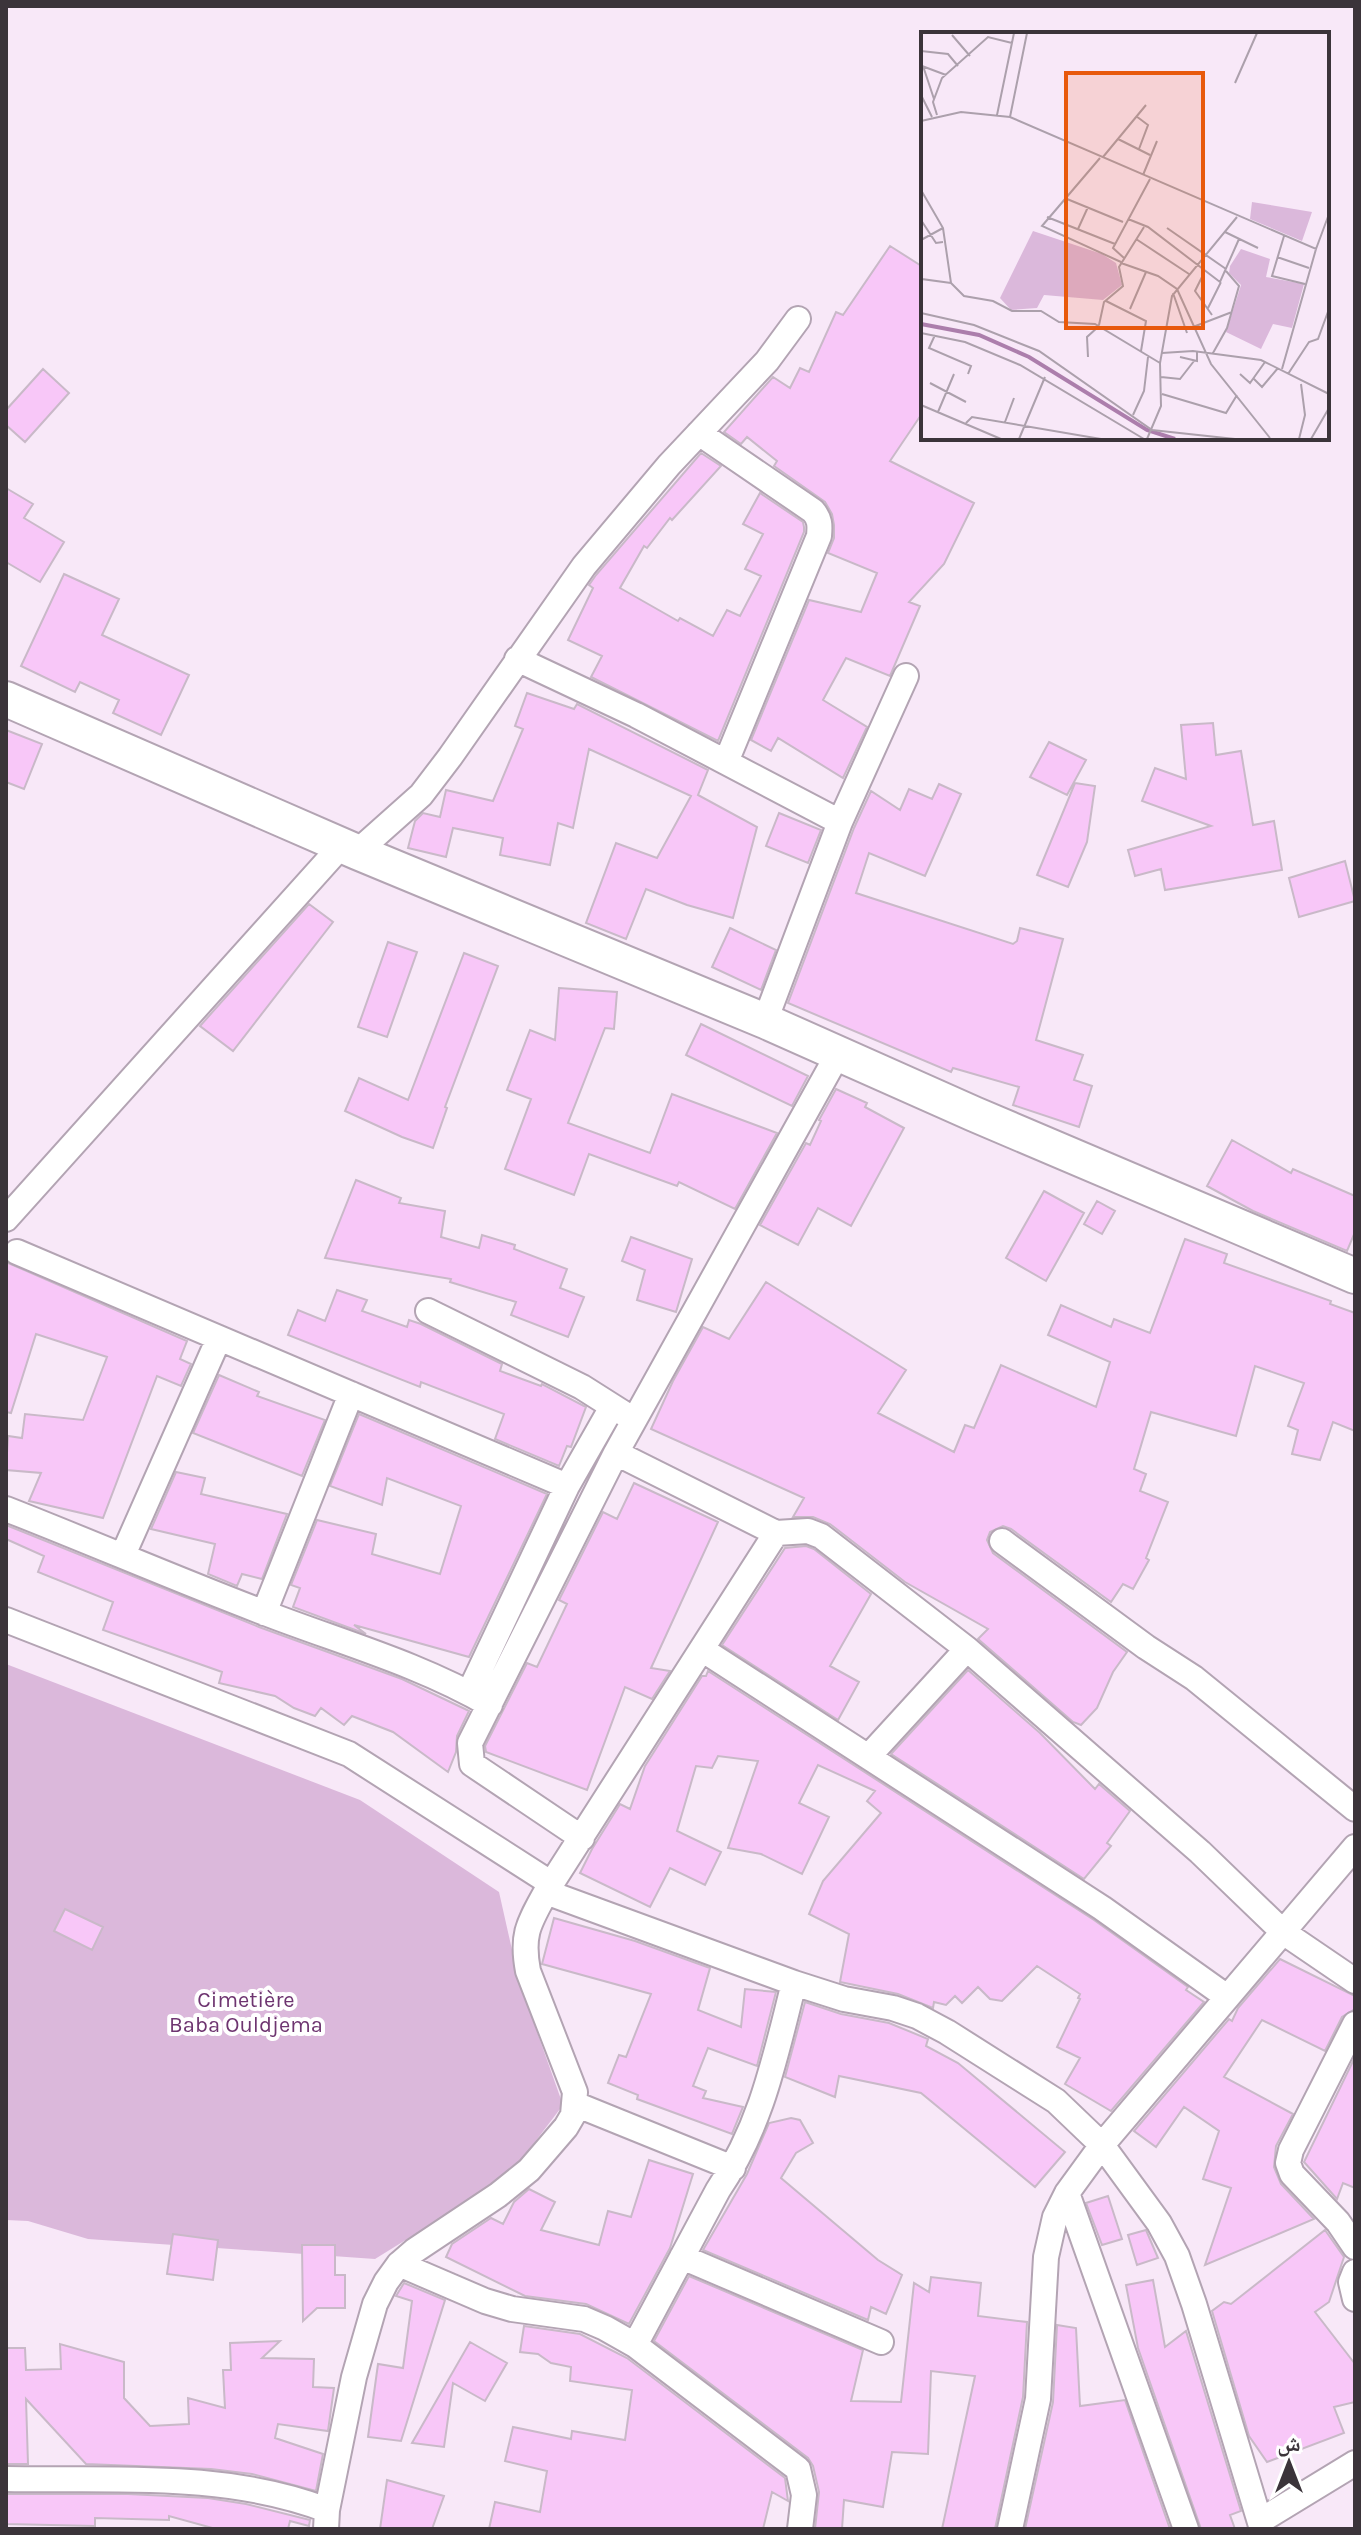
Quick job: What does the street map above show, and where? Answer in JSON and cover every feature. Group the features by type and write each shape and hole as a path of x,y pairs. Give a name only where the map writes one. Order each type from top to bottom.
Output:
{"main road":[{"path":"6,699 350,848 765,1021 974,1114 1355,1276"}],"street":[{"path":"6,1219 350,848 421,795 584,566 699,433 767,361 798,319"},
{"path":"699,433 813,511 820,525 819,536 726,762"},
{"path":"517,659 636,715 840,822"},
{"path":"765,1021 840,822 906,676"},
{"path":"479,1699 838,1054"},
{"path":"17,1252 567,1486"},
{"path":"428,1311 582,1387 636,1420"},
{"path":"123,1555 219,1338"},
{"path":"264,1613 351,1394"},
{"path":"582,1838 472,1764 470,1743 479,1699 567,1486 612,1407"},
{"path":"616,1453 776,1533 808,1531 821,1536 967,1649 1200,1852 1283,1932 1355,1981"},
{"path":"6,1509 264,1613 363,1649 479,1699"},
{"path":"6,2479 196,2481 294,2497 323,2522 358,2362 375,2304 399,2264 529,2170 566,2127 575,2104 575,2092 535,1993 524,1951 526,1928 776,1533"},
{"path":"1002,1541 1146,1647 1194,1678 1355,1809"},
{"path":"6,1620 349,1754 549,1888 794,1983 844,1999 917,2016 1056,2101 1102,2145 1159,2223 1177,2256 1261,2525 1355,2463"},
{"path":"868,1757 967,1649"},
{"path":"703,1650 1102,1908 1227,1997"},
{"path":"1010,2529 1038,2399 1046,2257 1055,2217 1067,2193 1102,2145 1355,1847"},
{"path":"635,2345 733,2168 766,2096 794,1983"},
{"path":"1355,2024 1291,2150 1288,2163 1292,2174 1338,2222 1355,2247"},
{"path":"575,2104 733,2168"},
{"path":"1067,2193 1186,2529"},
{"path":"682,2257 881,2342"},
{"path":"399,2264 485,2301 512,2309 584,2319 635,2345 798,2469 804,2495 800,2529"},
{"path":"1355,2272 1351,2282 1355,2299"}],"green space":[{"name":"Cimetière Baba Ouldjema","path":"6,1664 360,1800 499,1892 519,1981 563,2105 509,2176 375,2259 88,2239 28,2221 6,2220"}],"building":[{"path":"890,246 921,266 921,415 890,461 974,503 944,564 909,602 920,606 890,676 846,658 823,700 867,727 843,778 778,738 771,751 751,740 809,600 861,612 877,573 828,553 834,538 834,525 825,502 774,466 777,461 747,437 741,444 724,432 773,377 790,388 800,368 809,372 836,312 843,315"},
{"path":"43,369 69,393 25,442 6,425 6,410"},
{"path":"701,453 721,466 672,520 670,518 647,548 644,546 620,588 678,621 680,618 713,636 727,610 740,616 761,576 745,569 763,534 743,524 760,493 803,522 804,527 718,741 591,677 602,656 568,640 593,588 589,585 596,575"},
{"path":"6,488 33,504 24,518 64,542 40,582 6,562"},
{"path":"64,574 119,599 102,635 189,675 161,735 113,713 119,700 80,682 75,692 21,666"},
{"path":"527,693 574,709 577,704 708,770 698,795 757,827 733,918 646,889 626,939 586,923 616,843 657,858 691,796 589,749 573,828 558,823 550,865 500,855 503,838 453,828 446,857 408,848 415,821 423,813 440,817 446,790 493,801 523,729 515,726"},
{"path":"1213,723 1216,755 1241,751 1253,825 1274,821 1282,870 1165,890 1161,869 1135,876 1128,850 1211,826 1142,801 1155,768 1186,779 1181,725"},
{"path":"6,730 42,744 24,789 6,782"},
{"path":"1049,742 1086,760 1067,795 1030,777"},
{"path":"1075,783 1095,786 1087,842 1068,887 1037,875"},
{"path":"939,784 961,794 925,876 869,853 856,893 1013,944 1017,941 1020,928 1063,939 1036,1040 1083,1055 1074,1080 1092,1086 1079,1127 1013,1105 1019,1087 953,1068 951,1072 788,1003 871,791 900,810 909,789 932,799"},
{"path":"779,813 821,830 808,863 766,846"},
{"path":"1345,861 1355,901 1299,917 1289,878"},
{"path":"309,904 333,922 233,1051 200,1026"},
{"path":"730,928 776,950 761,990 712,967"},
{"path":"388,942 417,952 387,1037 358,1027"},
{"path":"464,953 498,966 445,1107 433,1148 345,1111 359,1078 408,1100"},
{"path":"559,988 617,992 614,1029 605,1028 568,1123 650,1153 672,1094 777,1133 735,1209 679,1182 677,1186 589,1154 574,1195 505,1169 531,1099 507,1090 530,1030 555,1040"},
{"path":"701,1024 808,1076 792,1106 686,1055"},
{"path":"836,1089 867,1103 865,1107 904,1128 851,1226 818,1208 798,1245 760,1225 806,1143 810,1145"},
{"path":"1232,1140 1291,1173 1293,1169 1355,1196 1355,1232 1347,1251 1253,1211 1207,1186"},
{"path":"356,1180 401,1198 399,1203 445,1211 441,1237 479,1248 482,1235 515,1245 514,1249 567,1269 560,1288 584,1297 568,1337 511,1315 516,1302 450,1282 451,1279 325,1258"},
{"path":"1044,1191 1084,1213 1046,1281 1006,1258"},
{"path":"1097,1201 1115,1211 1102,1234 1084,1224"},
{"path":"631,1237 692,1259 676,1312 637,1300 645,1270 622,1261"},
{"path":"1185,1239 1227,1254 1224,1263 1331,1301 1330,1304 1355,1313 1355,1431 1333,1422 1320,1460 1292,1454 1298,1430 1288,1426 1304,1383 1255,1366 1236,1436 1151,1412 1134,1469 1146,1474 1140,1491 1168,1502 1146,1558 1149,1560 1133,1589 1123,1584 1111,1602 1011,1529 1003,1526 990,1532 987,1540 993,1553 1127,1652 1113,1672 1097,1708 1081,1725 1073,1722 978,1639 988,1629 905,1582 830,1524 813,1517 793,1517 804,1498 651,1429 703,1327 729,1339 766,1282 906,1370 878,1413 954,1452 965,1425 974,1428 1001,1365 1096,1407 1110,1362 1048,1335 1061,1305 1111,1327 1114,1319 1150,1333"},
{"path":"6,1262 187,1341 180,1359 191,1364 181,1386 157,1376 103,1518 29,1501 41,1473 6,1470 8,1436 22,1438 25,1414 83,1420 107,1357 36,1334 11,1413 6,1412"},
{"path":"337,1290 367,1300 362,1311 407,1327 409,1320 421,1324 502,1364 500,1371 542,1384 586,1407 571,1447 567,1446 559,1466 495,1439 504,1414 421,1382 420,1387 288,1335 298,1310 325,1321"},
{"path":"219,1375 259,1392 257,1396 325,1420 302,1476 193,1433"},
{"path":"359,1414 547,1494 469,1657 354,1625 366,1634 293,1607 300,1588 291,1585 317,1520 376,1534 372,1554 440,1574 461,1506 387,1478 382,1505 330,1486"},
{"path":"176,1472 205,1478 201,1494 287,1514 262,1579 242,1574 237,1586 208,1574 215,1544 151,1529"},
{"path":"634,1483 718,1522 651,1668 670,1671 652,1699 625,1687 587,1790 486,1752 485,1746 527,1663 537,1667 567,1604 559,1600 603,1512 617,1519"},
{"path":"6,1525 259,1627 402,1679 469,1711 457,1736 456,1752 448,1772 393,1732 352,1716 344,1725 321,1708 315,1716 275,1696 219,1683 222,1672 103,1630 113,1602 38,1572 44,1556 6,1539"},
{"path":"806,1546 871,1594 830,1666 859,1682 838,1720 722,1645 785,1548"},
{"path":"968,1670 1040,1733 1095,1789 1099,1784 1130,1811 1107,1843 1111,1846 1084,1879 891,1754"},
{"path":"708,1671 1094,1920 1188,1987 1186,1990 1204,2002 1111,2111 1065,2084 1080,2058 1057,2047 1080,1994 1037,1966 1002,2001 990,1999 978,1987 962,2003 955,1996 946,2005 934,2002 933,2008 898,1994 840,1982 849,1934 809,1914 823,1881 881,1813 867,1801 875,1791 818,1765 799,1803 829,1817 802,1874 761,1854 728,1848 758,1761 718,1756 712,1768 696,1766 677,1831 721,1852 705,1885 670,1868 650,1907 580,1873 620,1804 630,1809 645,1766"},
{"path":"65,1909 103,1927 92,1950 54,1931"},
{"path":"554,1918 635,1941 710,1968 698,2010 741,2027 745,1989 776,1992 757,2066 708,2048 693,2086 706,2091 703,2098 743,2107 732,2134 637,2099 638,2095 608,2083 619,2055 626,2057 651,1994 542,1964"},
{"path":"1280,1959 1355,1996 1355,2009 1342,2017 1325,2051 1262,2020 1224,2077 1293,2114 1276,2146 1274,2167 1281,2184 1314,2219 1205,2265 1231,2188 1203,2179 1219,2131 1184,2107 1156,2147 1134,2131 1229,2019 1232,2021 1238,2008"},
{"path":"805,2002 841,2014 889,2023 928,2039 926,2046 958,2063 1065,2152 1035,2187 921,2093 839,2076 835,2097 785,2077"},
{"path":"1355,2057 1355,2188 1343,2183 1337,2199 1304,2162"},
{"path":"791,2118 800,2120 813,2143 796,2153 781,2178 878,2260 902,2275 886,2314 871,2307 868,2320 703,2250 747,2174 769,2123"},
{"path":"649,2160 693,2174 670,2248 629,2324 586,2304 525,2296 446,2257 452,2244 491,2218 503,2224 514,2202 529,2189 555,2202 541,2230 599,2245 608,2211 631,2217"},
{"path":"1108,2196 1122,2239 1102,2245 1086,2203"},
{"path":"1146,2230 1158,2258 1137,2265 1128,2235"},
{"path":"1325,2230 1344,2257 1329,2302 1315,2312 1355,2364 1355,2402 1334,2407 1344,2433 1267,2462 1249,2436 1212,2311 1224,2302 1231,2304"},
{"path":"173,2234 218,2240 213,2280 167,2274"},
{"path":"302,2245 335,2245 335,2275 345,2275 345,2308 317,2308 303,2321"},
{"path":"689,2276 863,2350 851,2401 901,2402 914,2283 929,2292 931,2277 981,2283 978,2316 1027,2322 1023,2397 995,2529 942,2529 975,2376 931,2371 928,2454 892,2452 883,2507 844,2500 842,2529 815,2529 819,2492 808,2458 654,2341"},
{"path":"1153,2280 1165,2347 1186,2331 1241,2511 1230,2515 1235,2529 1201,2529 1138,2348 1126,2285"},
{"path":"404,2283 445,2300 401,2441 368,2437 378,2364 403,2368 412,2301 396,2296"},
{"path":"1057,2325 1076,2328 1080,2406 1125,2400 1170,2529 1025,2529 1053,2402"},
{"path":"524,2326 580,2334 627,2358 785,2478 788,2501 772,2492 763,2529 489,2529 495,2502 540,2512 547,2471 505,2461 513,2427 571,2439 572,2431 625,2440 632,2390 570,2381 571,2367 551,2363 538,2354 520,2352"},
{"path":"280,2341 262,2358 314,2359 313,2387 334,2388 328,2431 278,2424 275,2438 323,2454 316,2491 252,2474 211,2469 86,2464 26,2399 28,2464 6,2464 6,2348 25,2348 26,2370 61,2369 60,2344 124,2362 124,2398 150,2426 189,2424 188,2398 225,2408 223,2370 231,2370 230,2343"},
{"path":"470,2342 507,2363 485,2401 453,2383 444,2447 412,2443"},
{"path":"387,2480 444,2496 432,2529 380,2529"},
{"path":"6,2494 128,2494 208,2498 310,2520 309,2526 290,2521 288,2529 216,2529 169,2516 169,2520 95,2518 95,2526 6,2524"}]}
